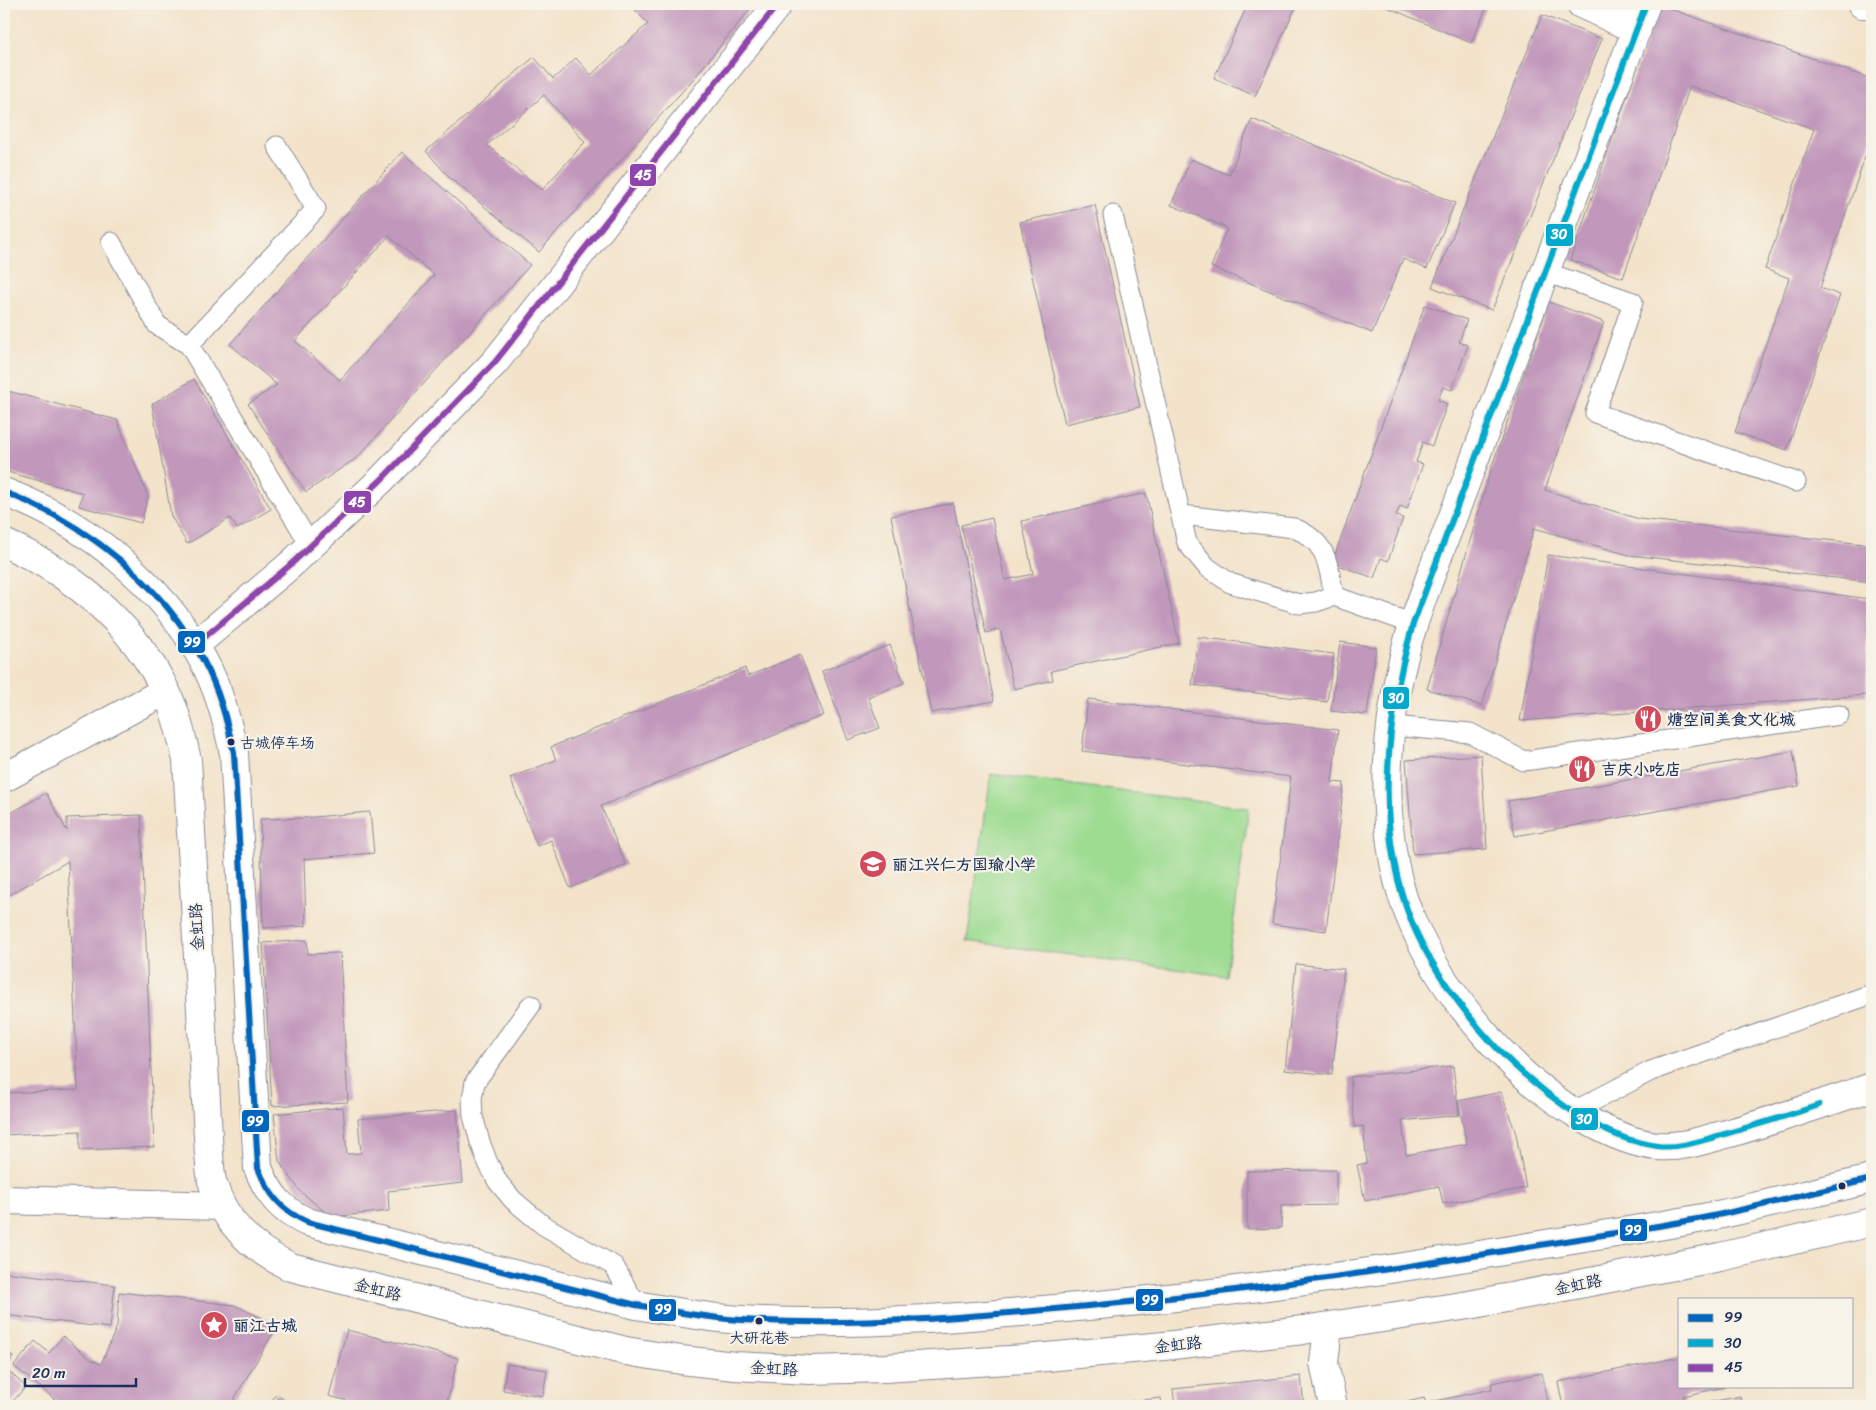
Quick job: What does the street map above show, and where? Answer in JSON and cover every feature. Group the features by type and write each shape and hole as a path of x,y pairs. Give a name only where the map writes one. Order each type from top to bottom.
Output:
{"main road":[{"path":"1581,4 1637,30"},
{"path":"1646,4 1413,624 1400,679 1392,726 1388,782 1391,840 1399,883 1413,925 1444,983 1470,1018 1523,1074 1549,1095 1601,1128 1625,1139 1657,1146 1679,1146 1769,1122 1872,1087"},
{"path":"194,646 311,546 380,481 495,362 774,6"},
{"path":"4,492 71,524 102,545 131,569 182,627 203,659 217,690 227,721 234,753 258,1168 274,1200 295,1217 307,1222 636,1305 688,1314 739,1320 810,1322 883,1320 1021,1312 1297,1283 1462,1258 1711,1216 1872,1179"},
{"name":"金虹路","path":"4,543 47,565 98,604 122,628 143,654 173,707 182,733 187,760 212,1180 222,1206 237,1229 253,1245 271,1258 291,1267 626,1351 735,1366 810,1370 885,1368 1025,1359 1164,1346 1328,1326 1470,1305 1701,1261 1872,1222"},
{"path":"4,778 165,691"},
{"path":"4,1200 222,1206"},
{"path":"1328,1326 1324,1363 1332,1406"}],"lane":[{"path":"189,345 316,209 277,146"},
{"path":"1113,215 1187,543 1196,556 1207,567 1230,583 1299,604 1316,602 1334,596 1413,624"},
{"path":"111,242 157,325 189,345 311,546"},
{"path":"1545,272 1634,302 1595,413 1796,482"},
{"path":"1182,515 1294,528 1306,533 1323,551 1328,562 1334,596"},
{"path":"1392,726 1470,733 1524,761 1839,715"},
{"path":"1574,1111 1651,1072 1872,994"},
{"path":"531,1005 475,1082 472,1099 473,1116 480,1142 498,1182 513,1200 543,1226 614,1266 636,1305"}],"green space":[{"path":"991,774 1249,808 1226,976 967,941"}],"building":[{"path":"630,4 754,4 695,77 539,252 449,177 426,151 534,57 553,79 576,58 591,75 648,24","holes":["544,95 585,142 542,190 487,145"]},
{"path":"1248,4 1297,4 1255,96 1214,78"},
{"path":"1380,4 1488,4 1471,43"},
{"path":"1659,5 1872,79 1872,137 1820,288 1840,295 1787,450 1735,432 1789,278 1765,269 1814,129 1690,86 1623,278 1570,260"},
{"path":"1542,15 1602,39 1492,310 1432,287"},
{"path":"1252,119 1455,203 1427,269 1403,259 1372,333 1211,267 1227,228 1171,205 1191,159 1229,175"},
{"path":"402,152 530,265 358,457 306,492 248,404 277,385 230,344","holes":["389,236 434,275 340,380 295,341"]},
{"path":"1095,205 1140,407 1065,424 1020,222"},
{"path":"1549,302 1604,322 1545,490 1639,519 1872,545 1872,582 1629,555 1534,528 1482,706 1427,689 1490,472"},
{"path":"1425,305 1467,320 1459,342 1468,345 1452,390 1443,387 1438,400 1447,404 1432,446 1423,442 1416,462 1423,464 1407,509 1400,506 1396,516 1403,518 1388,561 1381,558 1374,578 1332,563"},
{"path":"194,379 271,509 237,529 230,518 187,544 171,516 152,404"},
{"path":"4,390 117,420 148,496 141,523 79,506 83,493 4,471"},
{"path":"1146,493 1179,643 1051,671 1053,680 1014,689 1000,629 986,633 961,525 992,518 1005,580 1033,574 1022,521"},
{"path":"953,503 994,701 931,713 891,516"},
{"path":"1548,555 1869,599 1866,695 1520,721"},
{"path":"1198,637 1334,654 1327,702 1192,685"},
{"path":"1340,642 1376,647 1367,715 1331,711"},
{"path":"890,645 904,683 868,697 880,728 848,740 822,671"},
{"path":"800,655 824,715 601,806 626,865 570,888 551,840 537,846 510,778 556,760 551,747 745,668 748,676"},
{"path":"1088,699 1338,730 1332,782 1344,783 1326,931 1272,924 1291,777 1082,751"},
{"path":"1793,751 1799,786 1515,836 1508,801"},
{"path":"1481,755 1487,849 1413,854 1406,760"},
{"path":"46,793 67,831 67,818 141,815 154,1147 80,1150 80,1131 4,1135 4,1093 78,1090 68,861 4,898 4,817"},
{"path":"370,812 374,853 304,859 306,926 263,928 260,819 303,818"},
{"path":"307,940 308,954 340,953 348,1102 272,1106 263,943"},
{"path":"1296,964 1344,969 1332,1075 1285,1070"},
{"path":"1453,1066 1459,1115 1402,1121 1406,1155 1467,1144 1458,1101 1501,1092 1516,1134 1526,1188 1443,1204 1439,1186 1365,1201 1357,1165 1367,1163 1363,1126 1355,1127 1350,1077"},
{"path":"343,1107 347,1154 361,1153 358,1119 457,1110 463,1183 388,1191 389,1211 331,1217 300,1191 279,1161 274,1114"},
{"path":"1336,1170 1336,1205 1281,1206 1281,1228 1247,1229 1247,1171"},
{"path":"4,1272 115,1285 110,1328 4,1315"},
{"path":"119,1292 234,1305 278,1325 230,1406 63,1406 14,1366 35,1341 49,1353 63,1336 90,1359 101,1364 117,1326"},
{"path":"347,1330 458,1358 446,1406 368,1406 329,1396"},
{"path":"4,1342 13,1358 4,1363"},
{"path":"1678,1357 1678,1388 1720,1388 1683,1396 1685,1405 1680,1406 1563,1406 1558,1382"},
{"path":"507,1364 547,1370 543,1396 503,1390"},
{"path":"6,1369 26,1387 8,1406 4,1406 4,1372"},
{"path":"1542,1373 1549,1406 1390,1406 1424,1398 1426,1403 1492,1389 1491,1383"},
{"path":"1301,1376 1304,1406 1175,1406 1173,1389"},
{"path":"277,1394 291,1406 267,1406"},
{"path":"1740,1396 1743,1406 1697,1406 1697,1405"},
{"path":"1161,1398 1162,1406 1095,1406 1095,1405"},
{"path":"1051,1402 1051,1406 1015,1406 1015,1405"}],"transit line":[{"name":"45","path":"194,646 289,566 380,481 495,362 778,4"},
{"name":"30","path":"1646,4 1413,624 1396,698 1391,736 1388,814 1392,852 1400,889 1413,925 1434,965 1459,1003 1475,1024 1511,1063 1559,1102 1590,1122 1622,1137 1640,1143 1665,1147 1708,1139 1819,1105"},
{"name":"99","path":"4,492 64,520 92,538 143,581 186,632 214,682 234,753 258,1168 271,1194 277,1201 290,1212 307,1222 636,1305 702,1316 742,1320 787,1322 876,1321 1099,1305 1323,1279 1692,1220 1872,1179"}],"place":[{"name":"煻空间美食文化城","path":"1648,719"},
{"name":"古城停车场","path":"231,742"},
{"name":"吉庆小吃店","path":"1582,769"},
{"name":"丽江兴仁方国瑜小学","path":"873,864"},
{"name":"大研花巷","path":"759,1321"},
{"name":"丽江古城","path":"214,1325"}]}
